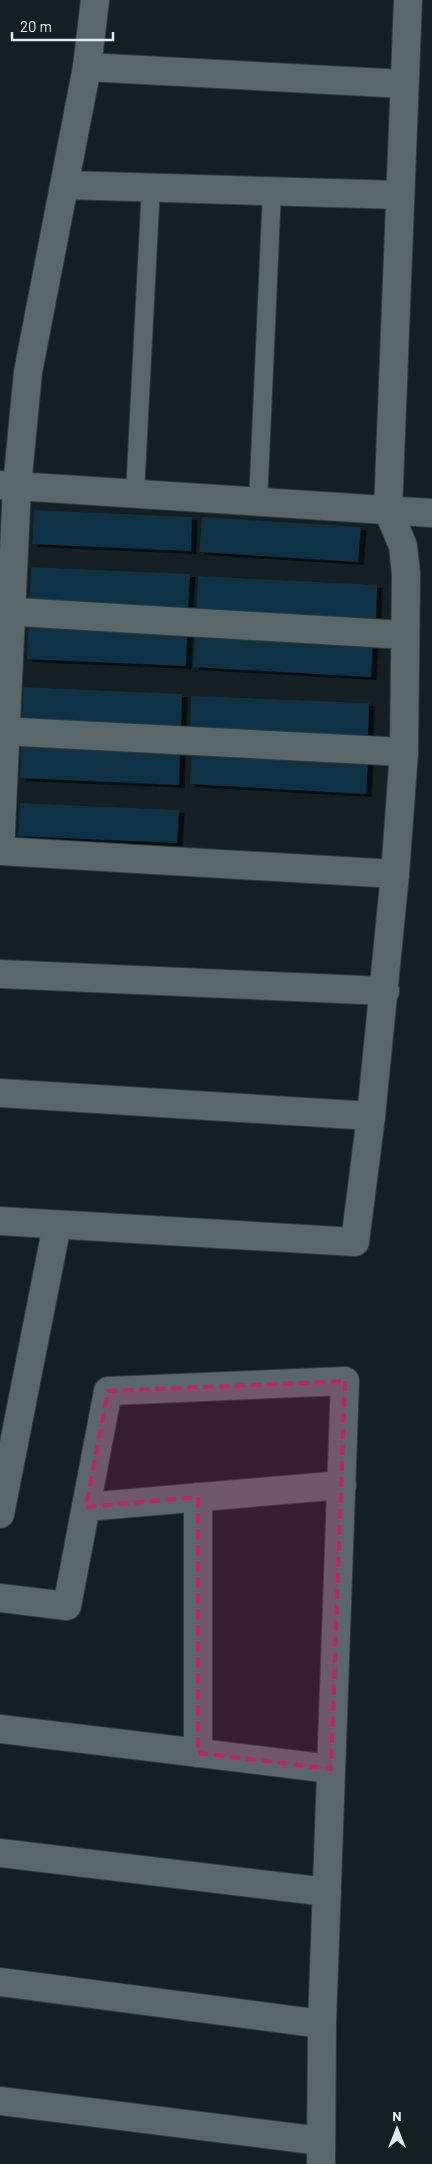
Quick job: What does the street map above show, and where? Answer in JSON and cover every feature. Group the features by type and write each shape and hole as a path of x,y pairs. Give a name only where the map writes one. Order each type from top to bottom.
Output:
{"street":[{"path":"95,0 87,68 28,372 8,486 0,851 396,874"},
{"path":"0,1221 355,1242 372,1116 396,874 404,752 406,574 402,546 388,510 408,0"},
{"path":"87,68 404,84"},
{"path":"65,185 151,186 400,195"},
{"path":"8,486 432,513"},
{"path":"5,611 405,635"},
{"path":"3,732 404,752"},
{"path":"0,974 384,991"},
{"path":"0,1093 372,1116"},
{"path":"0,1514 57,1225"},
{"path":"0,1598 67,1606 108,1391 345,1381 322,2024 321,2152 0,2102"},
{"path":"86,1507 342,1485"},
{"path":"198,1497 198,1753"},
{"path":"0,1729 331,1769"},
{"path":"0,1853 327,1892"},
{"path":"0,1982 322,2024"}],"lane":[{"path":"135,493 151,186"},
{"path":"258,503 272,191"}],"highlighted area":[{"path":"345,1381 331,1769 198,1753 198,1497 86,1507 108,1391"}],"building":[{"path":"34,510 192,517 191,551 32,544"},
{"path":"202,517 361,527 358,562 199,552"},
{"path":"31,567 190,574 188,608 29,601"},
{"path":"198,576 377,585 376,620 196,612"},
{"path":"28,626 187,633 186,666 27,659"},
{"path":"195,633 373,642 371,677 193,667"},
{"path":"23,687 182,694 181,727 22,720"},
{"path":"191,696 369,703 368,736 190,729"},
{"path":"21,745 180,752 179,785 20,778"},
{"path":"191,751 368,761 366,794 190,784"},
{"path":"20,803 179,810 177,843 18,836"}]}
